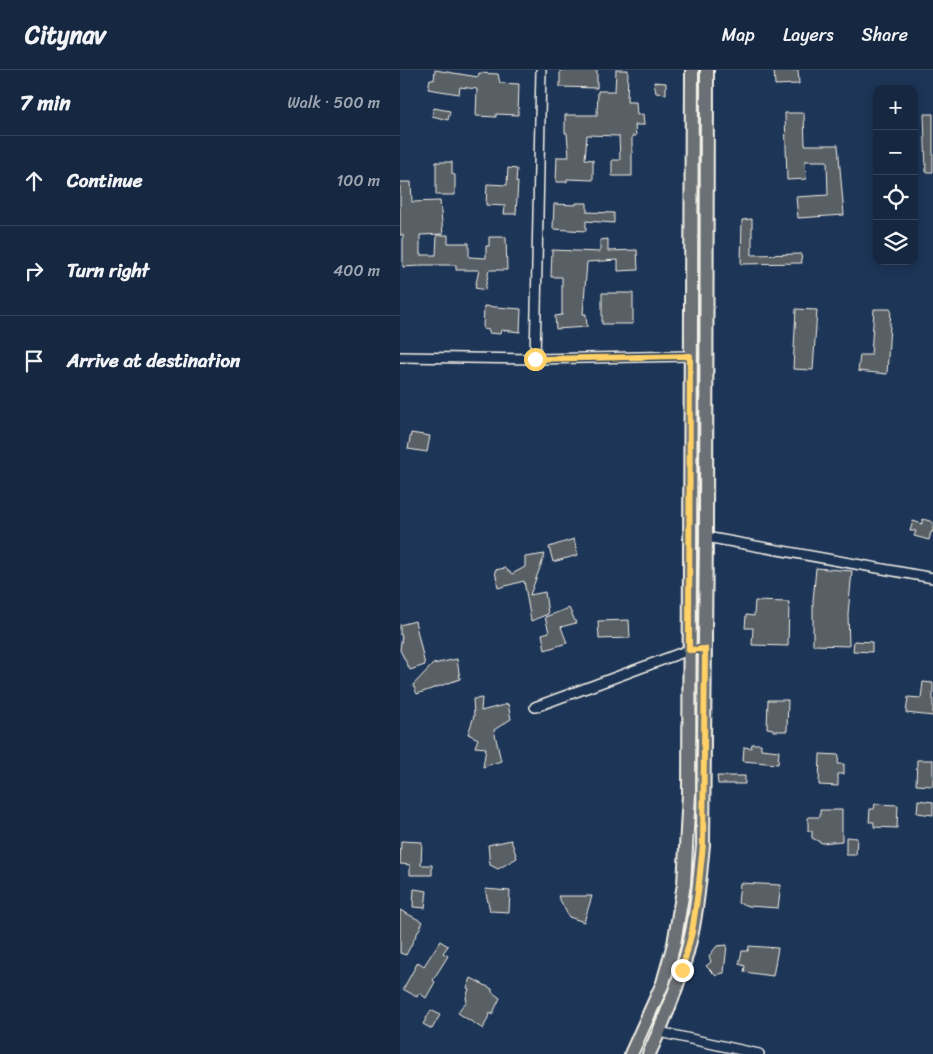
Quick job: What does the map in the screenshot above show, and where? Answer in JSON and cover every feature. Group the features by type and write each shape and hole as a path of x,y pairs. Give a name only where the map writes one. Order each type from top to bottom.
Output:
{"main road":[{"path":"631,1054 663,983 674,944 683,891 688,793 692,70"},
{"path":"649,1054 682,970 692,932 703,845 707,70"}],"street":[{"path":"535,359 541,70"},
{"path":"400,357 535,359 690,356"},
{"path":"706,537 933,578"},
{"path":"535,707 689,650 705,649"},
{"path":"659,1032 759,1054"}],"building":[{"path":"435,70 478,77 479,73 498,74 500,83 519,84 518,115 496,114 496,117 476,116 477,89 460,87 459,94 428,89 430,79 434,80"},
{"path":"560,70 597,70 597,88 560,87"},
{"path":"616,70 628,70 627,102 636,102 637,115 643,114 644,125 635,125 636,136 632,136 632,176 612,176 612,160 620,160 619,136 587,135 585,159 593,160 593,180 567,179 567,182 556,182 557,157 569,157 567,133 565,133 565,115 597,115 598,91 615,91"},
{"path":"774,70 798,70 799,84 775,85"},
{"path":"654,82 666,83 666,94 656,93"},
{"path":"434,108 450,111 448,120 432,116"},
{"path":"785,113 804,113 805,145 838,145 844,215 798,218 796,197 828,195 827,161 805,161 806,179 787,180"},
{"path":"924,114 933,114 933,172 926,172"},
{"path":"436,162 452,162 452,174 455,175 455,195 436,195"},
{"path":"508,168 517,169 516,214 504,214 505,206 486,205 487,184 507,185"},
{"path":"400,182 411,182 412,202 440,201 443,234 420,235 420,255 436,255 437,235 448,235 448,243 469,243 469,257 486,258 486,246 489,246 489,237 506,237 507,270 489,270 485,290 475,288 479,270 456,270 456,265 403,267 403,235 400,235"},
{"path":"576,203 587,203 587,212 614,213 614,223 586,221 586,231 553,229 554,204 576,205"},
{"path":"752,219 752,255 801,254 802,263 741,264 742,220"},
{"path":"608,239 608,251 637,250 638,270 618,271 618,260 587,262 583,314 586,314 587,327 556,329 555,316 562,315 562,277 551,277 552,250 600,252 600,240"},
{"path":"602,293 633,293 633,324 602,324"},
{"path":"484,306 521,309 520,332 501,330 500,334 489,333 489,330 483,329"},
{"path":"796,309 817,310 813,370 793,369"},
{"path":"874,309 891,309 887,374 858,371 860,355 871,355"},
{"path":"411,433 430,436 427,452 408,449"},
{"path":"923,519 933,522 933,532 931,532 929,540 914,536 916,531 910,531 913,521 922,524"},
{"path":"574,539 578,555 553,562 549,547"},
{"path":"545,554 530,595 545,592 548,614 531,621 524,581 498,588 495,570 505,568 512,574 525,567 525,557"},
{"path":"816,568 852,571 848,614 849,646 813,645 813,601"},
{"path":"755,601 789,602 788,646 752,645 753,628 745,628 746,615 754,616"},
{"path":"569,608 576,623 561,627 567,643 545,650 542,634 549,632 545,617"},
{"path":"629,620 630,638 599,639 598,621"},
{"path":"415,621 425,665 410,670 400,650 402,635 400,635 400,625"},
{"path":"854,641 872,642 872,652 853,651"},
{"path":"457,659 460,679 417,694 413,685 433,664"},
{"path":"923,682 933,683 933,716 906,713 908,697 921,698"},
{"path":"482,698 481,711 508,704 511,719 494,730 501,761 483,767 486,748 475,747 478,739 468,734 474,716 473,699"},
{"path":"768,700 788,700 787,731 773,731 773,729 767,728"},
{"path":"752,744 761,744 761,749 779,751 778,764 743,761 744,747 751,748"},
{"path":"820,754 839,755 838,764 844,764 844,774 838,774 838,786 819,785"},
{"path":"917,760 933,760 933,786 916,785"},
{"path":"717,776 745,776 745,784 718,784"},
{"path":"918,800 933,802 933,815 917,813"},
{"path":"875,804 898,805 897,828 874,827 874,822 869,822 870,809 874,809"},
{"path":"820,810 842,810 842,841 822,843 812,838 812,831 808,831 808,817 820,817"},
{"path":"846,837 857,838 856,855 846,855"},
{"path":"511,840 517,858 498,869 490,865 488,845"},
{"path":"401,841 422,842 421,865 432,865 432,875 410,875 410,865 400,864"},
{"path":"740,883 781,885 778,908 749,906 738,903"},
{"path":"414,889 427,891 425,908 413,907"},
{"path":"485,889 510,891 509,912 490,911"},
{"path":"558,896 592,896 584,922 569,917"},
{"path":"400,910 423,922 406,955 400,953"},
{"path":"440,941 448,946 443,953 448,956 433,980 435,982 426,998 419,993 417,997 403,989 418,962 424,966"},
{"path":"727,945 724,973 716,976 706,966 711,962 709,956 717,946"},
{"path":"749,946 778,948 773,976 744,972 745,966 739,964 742,951 748,951"},
{"path":"471,978 492,989 492,992 500,998 492,1015 490,1013 483,1029 458,1013 467,1001 469,989 467,988"},
{"path":"431,1010 440,1015 432,1029 423,1024"}],"route":[{"path":"535,359 690,356 689,650 705,649 703,845 692,932 682,970"}]}
